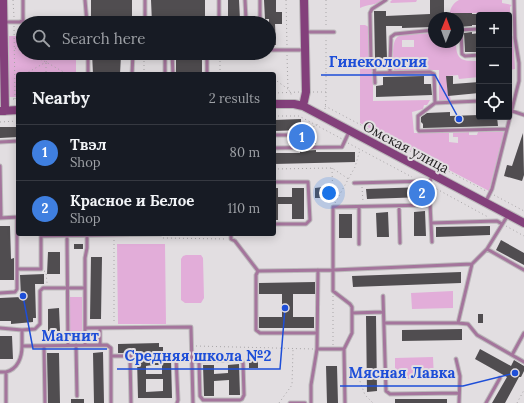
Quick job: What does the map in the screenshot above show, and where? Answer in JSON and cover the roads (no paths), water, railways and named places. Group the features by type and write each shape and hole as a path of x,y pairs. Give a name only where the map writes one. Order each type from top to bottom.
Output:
{"main road":[{"path":"3,0 3,111 16,110"},
{"path":"303,106 306,92 304,0"},
{"name":"Омская улица","path":"276,104 303,106 350,131 430,180 485,203 524,223"}],"lane":[{"path":"23,0 23,16"},
{"path":"85,0 86,16"},
{"path":"145,0 145,16"},
{"path":"219,0 219,16"},
{"path":"245,0 246,16"},
{"path":"260,0 260,16"},
{"path":"375,83 374,64 371,60 370,13 372,9 386,0"},
{"path":"514,0 514,29 519,63 518,87 512,111 524,115"},
{"path":"4,22 16,22"},
{"path":"464,30 476,29"},
{"path":"390,72 391,37 395,34 428,31"},
{"path":"305,32 334,32"},
{"path":"461,48 462,54 465,56 476,56"},
{"path":"276,50 305,50"},
{"path":"88,60 88,72"},
{"path":"132,72 133,60"},
{"path":"165,60 165,72"},
{"path":"172,60 173,72"},
{"path":"207,60 207,72"},
{"path":"374,64 390,63"},
{"path":"374,73 432,72 435,76 435,103"},
{"path":"518,87 524,86"},
{"path":"476,101 435,103 418,116 419,131 507,129"},
{"path":"485,203 490,193 510,120"},
{"path":"276,148 342,147 350,131"},
{"path":"276,135 296,135 296,148"},
{"path":"0,142 16,141"},
{"path":"0,166 0,218 16,217"},
{"path":"354,183 430,180 429,205 432,242"},
{"path":"276,182 308,182 310,220 306,224 276,224"},
{"path":"345,403 344,349 352,332 352,307 333,291 333,207 429,205"},
{"path":"399,206 400,243"},
{"path":"360,244 361,207"},
{"path":"458,322 472,264 488,249 508,215"},
{"path":"431,223 497,221 502,224"},
{"path":"0,293 13,293 17,291 18,236"},
{"path":"17,269 42,269 41,236"},
{"path":"66,236 68,346"},
{"path":"84,236 87,248 85,258 85,345"},
{"path":"231,236 231,239 258,271 256,283 257,332 317,333"},
{"path":"488,249 524,270"},
{"path":"258,271 333,270 472,264"},
{"path":"311,403 311,384 317,349 318,270"},
{"path":"0,328 22,330 35,329 40,324 40,291 43,288 85,288"},
{"path":"383,296 385,389 388,393 459,393"},
{"path":"352,313 383,312"},
{"path":"384,323 458,322 468,324 477,336 524,362"},
{"path":"85,328 191,327 193,403"},
{"path":"100,328 100,345"},
{"path":"0,372 6,372 15,367 21,355 22,330"},
{"path":"512,355 524,333"},
{"path":"76,345 77,396"},
{"path":"22,346 107,345 111,348 111,403"},
{"path":"44,346 45,403"},
{"path":"317,349 344,349"},
{"path":"111,356 136,356"},
{"path":"130,356 131,403"},
{"path":"146,356 176,357 177,403"},
{"path":"456,359 460,375 459,403"},
{"path":"192,361 239,360 242,361 244,395 242,401 203,400 200,396 199,361"},
{"path":"6,372 6,403"},
{"path":"486,403 500,378"},
{"path":"290,403 305,403"}],"place":[{"name":"Гинекология","path":"459,119"},
{"name":"Твэл","path":"302,137"},
{"name":"Красное и Белое","path":"422,193"},
{"name":"Магнит","path":"23,296"},
{"name":"Средняя школа №2","path":"285,308"},
{"name":"Мясная Лавка","path":"515,373"}]}
